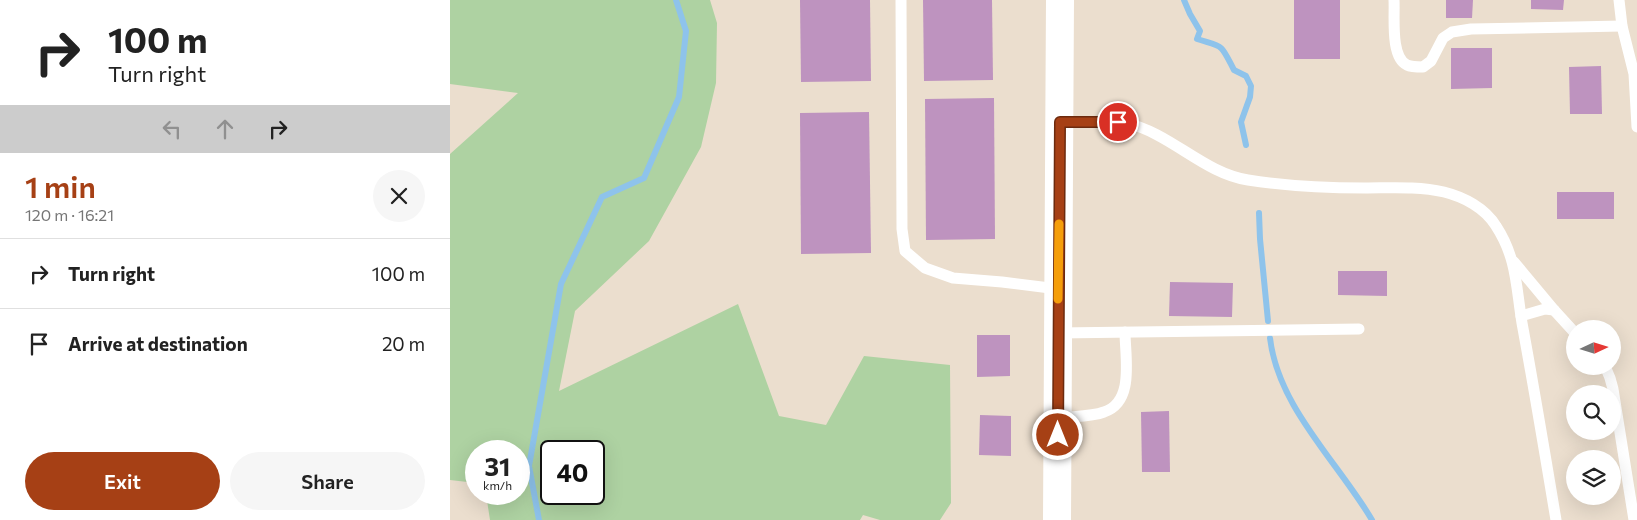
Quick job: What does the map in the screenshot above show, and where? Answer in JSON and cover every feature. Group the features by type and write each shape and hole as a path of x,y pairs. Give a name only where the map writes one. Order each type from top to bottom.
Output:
{"street":[{"path":"1057,520 1060,0"}],"lane":[{"path":"901,0 902,230 905,250 925,268 953,278 1058,289"},
{"path":"1394,0 1395,46 1400,59 1407,65 1423,67 1432,61 1444,38 1452,32 1471,29 1622,26"},
{"path":"1619,0 1622,26 1635,74 1637,127"},
{"path":"1060,122 1118,122 1134,124 1159,136 1221,172 1248,180 1310,186 1404,188 1444,192 1467,200 1490,217 1513,260 1566,323"},
{"path":"1513,260 1556,520"},
{"path":"1521,316 1545,310 1554,310"},
{"path":"1058,333 1359,328"},
{"path":"1058,418 1104,413 1116,406 1126,389 1125,332"},
{"path":"1609,375 1613,389 1634,520"}],"green space":[{"path":"450,0 710,0 717,23 716,83 701,147 649,241 575,311 559,391 738,304 779,416 826,425 864,356 950,365 951,503 940,520 880,520 863,515 860,520 490,520 488,505 530,505 530,440 465,440 465,482 450,480 450,154 518,93 450,84"}],"building":[{"path":"800,0 870,0 871,81 801,82"},
{"path":"923,0 992,0 993,80 924,81"},
{"path":"1294,0 1340,0 1340,59 1294,59"},
{"path":"1446,0 1473,0 1472,18 1446,18"},
{"path":"1531,0 1564,0 1563,10 1531,9"},
{"path":"1451,48 1492,48 1492,88 1451,89"},
{"path":"1601,66 1602,114 1570,114 1569,67"},
{"path":"994,98 995,239 926,240 925,99"},
{"path":"869,112 871,253 801,254 800,113"},
{"path":"1557,192 1614,192 1614,219 1557,219"},
{"path":"1338,271 1387,271 1387,296 1338,295"},
{"path":"1170,282 1233,283 1232,317 1169,316"},
{"path":"977,335 1010,335 1010,376 977,377"},
{"path":"1169,411 1170,472 1142,472 1141,412"},
{"path":"980,415 1011,416 1011,456 979,455"}],"waterway":[{"path":"539,520 529,466 561,284 602,197 644,178 679,97 686,31 676,0"},
{"path":"1184,0 1200,31 1197,39 1221,48 1234,70 1246,76 1251,86 1250,97 1241,122 1246,145"},
{"path":"1259,213 1268,321"},
{"path":"1270,338 1275,363 1297,411 1372,520"}],"slow traffic":[{"path":"1058,299 1059,224"}],"route":[{"path":"1058,435 1060,122 1118,122"}]}
